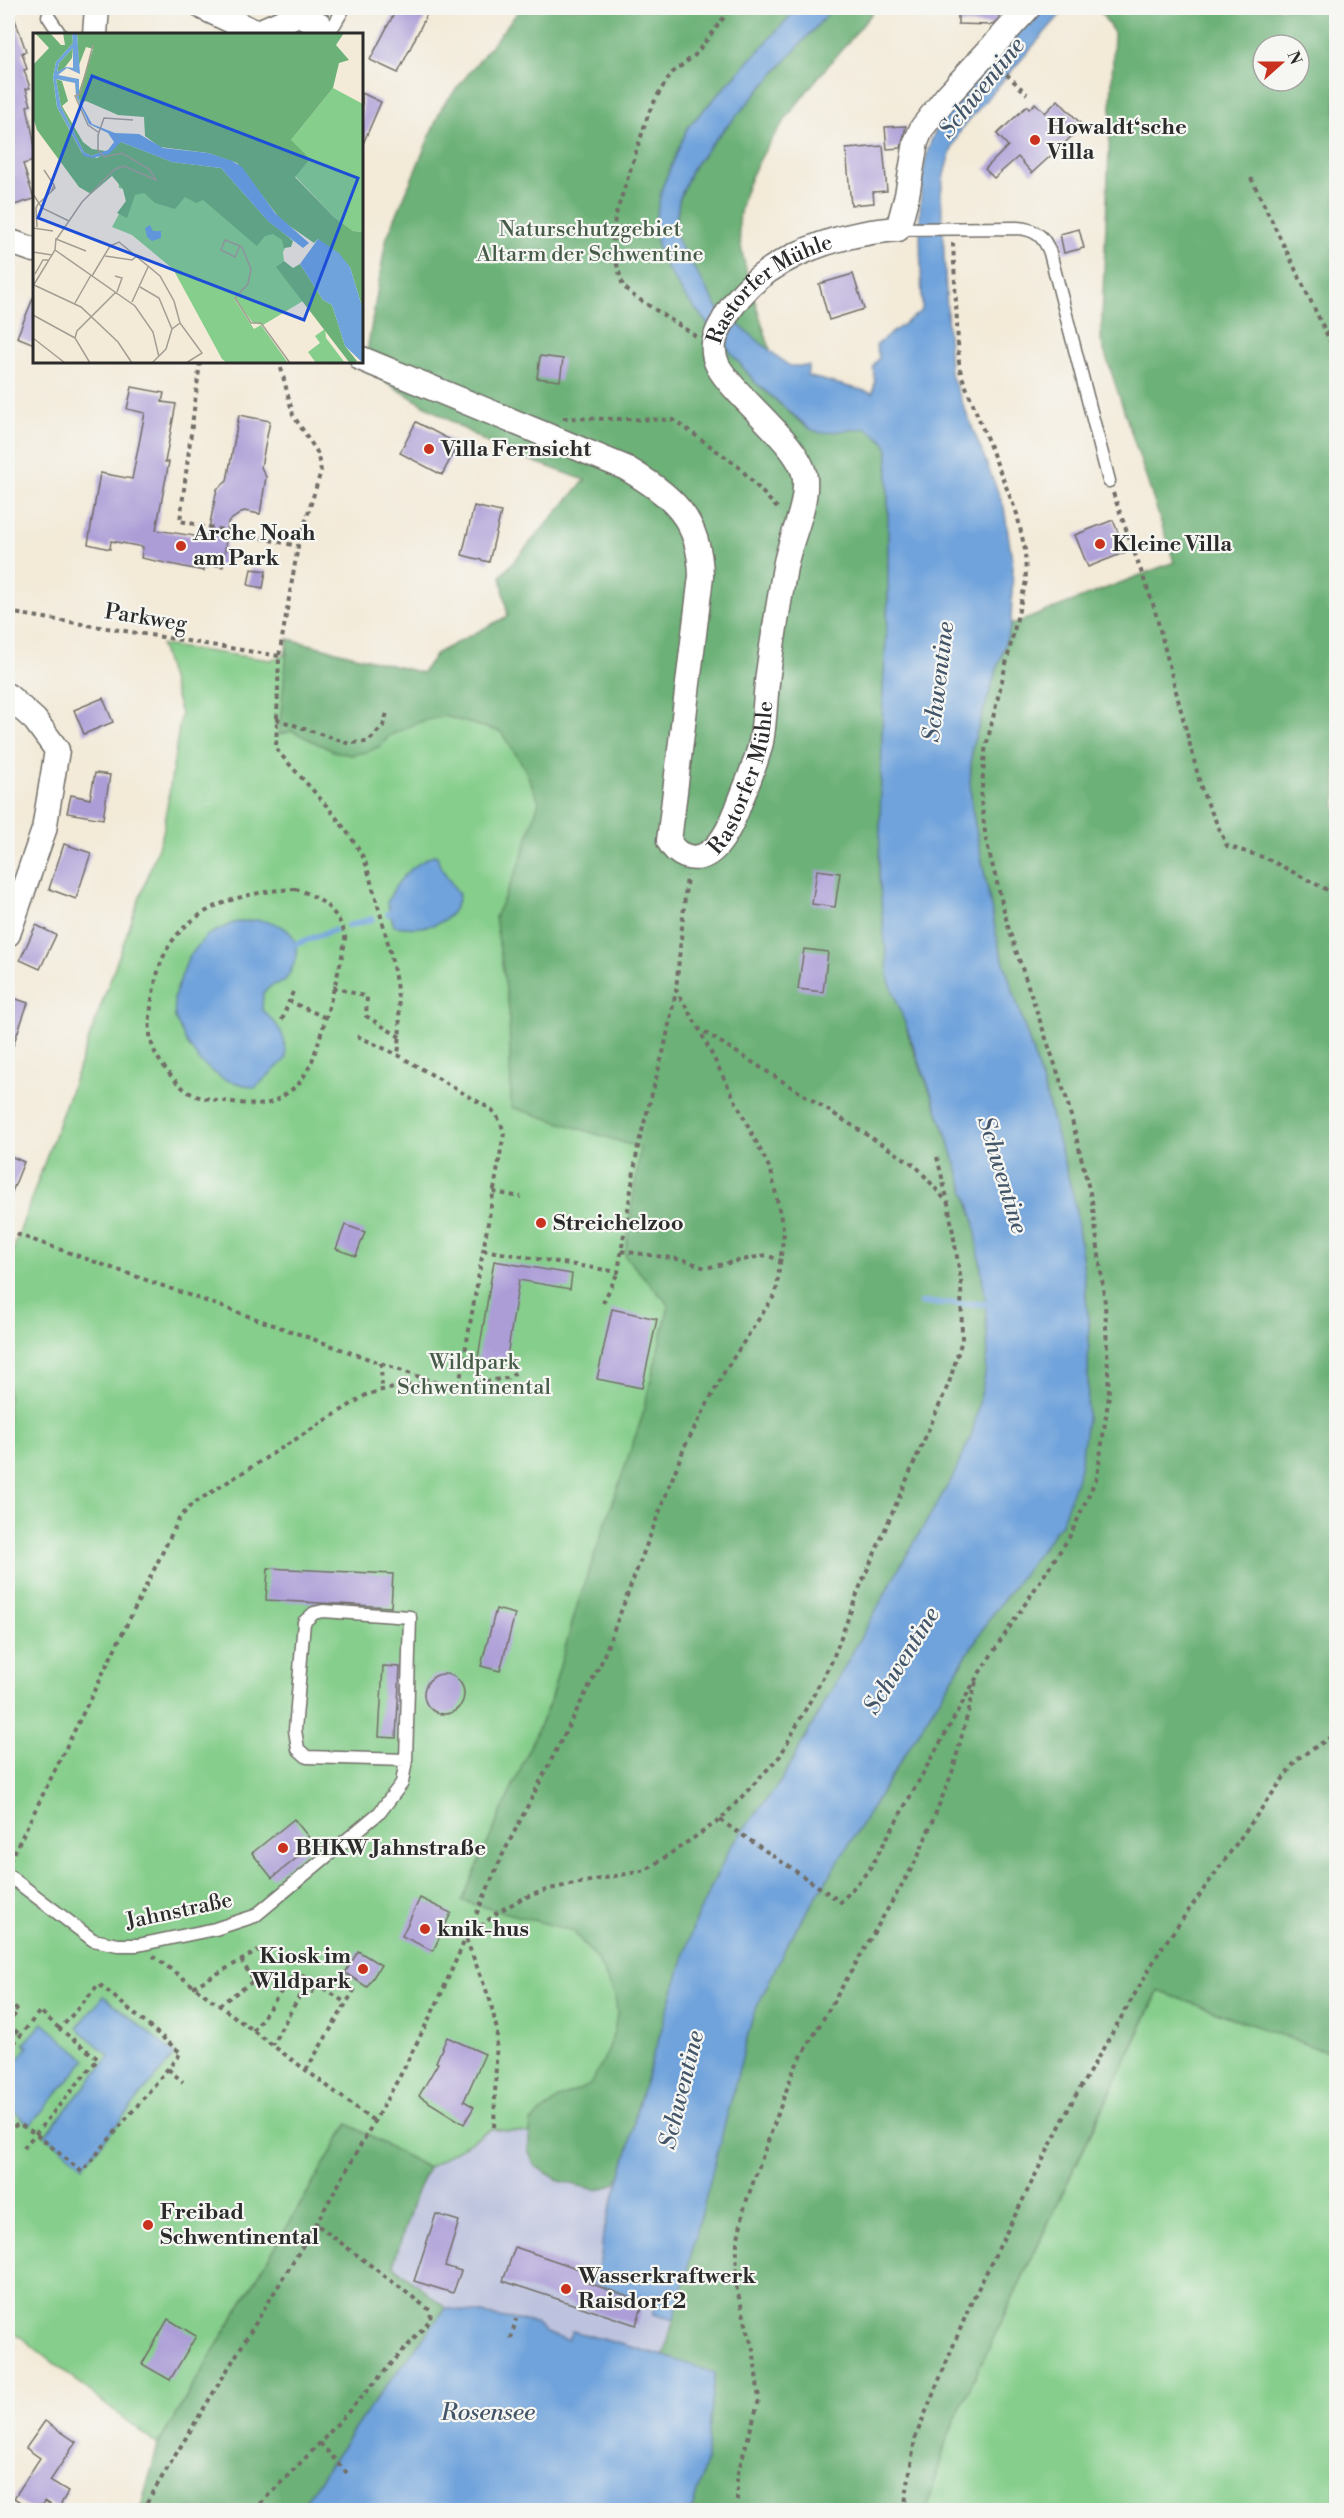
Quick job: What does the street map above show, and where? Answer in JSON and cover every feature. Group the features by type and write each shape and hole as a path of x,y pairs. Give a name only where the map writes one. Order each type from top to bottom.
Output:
{"street":[{"path":"95,33 97,8"},
{"path":"204,8 255,33"},
{"path":"908,229 907,195 916,142 922,128 947,96 1028,8"},
{"path":"259,33 298,15 319,24 324,33"},
{"name":"Rastorfer Mühle","path":"363,359 626,468 674,502 690,525 700,551 701,576 669,841 679,854 690,858 706,854 723,838 732,822 756,760 761,741 768,674 786,564 805,493 805,477 794,452 725,376 718,365 714,340 727,313 750,284 791,257 850,236 908,229"},
{"path":"8,241 33,250"},
{"path":"8,258 33,264"},
{"path":"8,696 35,720 57,750 44,830 8,934"}],"lane":[{"path":"325,33 334,25 344,8"},
{"path":"48,16 59,33"},
{"name":"Rastorfer Mühle","path":"908,229 948,227 1031,230 1043,237 1047,243 1109,481"},
{"path":"323,1611 410,1617 406,1760 307,1756 298,1749 295,1730 304,1622 308,1616 323,1611"},
{"name":"Jahnstraße","path":"8,1875 93,1941 138,1945 215,1929 255,1916 380,1812 402,1783 406,1760"}],"path":[{"path":"714,340 687,332 623,286 612,247 615,217 649,112 672,73 695,55 731,8"},
{"path":"1009,76 1027,94"},
{"path":"1251,177 1336,353"},
{"path":"720,1820 841,1902 869,1870 978,1675 1070,1536 1097,1477 1109,1395 1105,1303 1092,1201 1067,1100 1009,930 986,840 981,800 985,751 1026,581 1025,550 1017,514 959,363 948,227"},
{"path":"200,363 180,521 298,546"},
{"path":"280,368 293,415 317,452 321,471 298,546 279,656 276,749 344,828 364,859 379,909 395,979 400,1037 398,1055"},
{"path":"561,418 674,420 738,466 796,528"},
{"path":"1109,481 1154,607 1202,791 1227,846 1266,858 1331,892 1336,898"},
{"name":"Parkweg","path":"8,612 279,656"},
{"path":"276,719 347,743 368,742 382,726 387,713"},
{"path":"603,1303 618,1272 638,1146 664,1049 676,990 690,858"},
{"path":"1331,892 1336,882"},
{"path":"295,889 310,893 327,905 335,915 346,938 324,1017 314,1057 299,1083 270,1103 247,1103 187,1094 160,1063 149,1040 149,1018 155,979 170,944 188,925 208,911 238,897 269,890 295,889"},
{"path":"333,987 367,997 366,1016 400,1037"},
{"path":"142,2511 316,2224 438,2001 502,1856 601,1662 684,1449 726,1369 776,1293 784,1233 771,1171 699,1029 676,990"},
{"path":"282,1020 293,992"},
{"path":"289,1000 324,1017"},
{"path":"699,1029 916,1166 948,1203"},
{"path":"353,1034 398,1055 489,1108 498,1116 504,1133 459,1386"},
{"path":"466,1939 498,1912 523,1898 549,1889 646,1870 720,1820 780,1756 832,1661 859,1589 949,1383 962,1340 962,1281 937,1157"},
{"path":"493,1192 521,1197"},
{"path":"8,1230 435,1382 459,1386 507,1378 518,1371"},
{"path":"483,1250 618,1272"},
{"path":"621,1251 685,1260 705,1269 766,1256 782,1261"},
{"path":"381,1363 382,1390"},
{"path":"8,1867 178,1519 206,1494 353,1403 382,1390 435,1382"},
{"path":"737,2511 737,2476 759,2400 754,2354 736,2286 737,2243 745,2205 794,2069 917,1859 952,1773 978,1675"},
{"path":"904,2511 915,2438 962,2324 1072,2102 1161,1949 1297,1759 1331,1737 1336,1738"},
{"path":"466,1939 490,2000 498,2030 494,2129"},
{"path":"138,1945 374,2121"},
{"path":"193,1987 258,1951"},
{"path":"241,1960 254,1981"},
{"path":"219,2006 268,1971 284,1989"},
{"path":"254,2031 296,1971 309,1979 272,2045"},
{"path":"8,2120 13,2127 19,2124 36,2134 82,2172 181,2053 99,1984 60,2029"},
{"path":"304,1987 312,1992 317,1984 346,2003"},
{"path":"306,2070 356,1987"},
{"path":"8,2001 18,2011 8,2023 21,2035"},
{"path":"8,2051 40,2012 98,2059 21,2151"},
{"path":"168,2069 183,2082"},
{"path":"255,2511 430,2321 431,2311 316,2224"},
{"path":"511,2339 516,2319"},
{"path":"320,2443 347,2473"}],"shaded area":[{"path":"491,2129 630,2144 603,2234 689,2262 664,2356 572,2331 569,2340 546,2333 535,2323 446,2308 393,2265 417,2191 428,2168"}],"green space":[{"name":"Naturschutzgebiet Altarm der Schwentine","path":"521,8 798,8 688,127 662,188 657,245 664,264 684,295 755,382 810,429 866,428 884,441 888,450 888,600 883,694 879,875 884,933 909,1038 943,1125 974,1219 985,1296 988,1354 972,1434 953,1477 905,1558 781,1781 731,1846 695,1921 636,2112 630,2144 620,2177 613,2185 596,2190 560,2181 535,2166 528,2150 531,2122 559,2098 590,2085 607,2053 614,2032 617,2013 615,1995 598,1961 573,1931 462,1901 549,1704 578,1603 642,1417 669,1305 625,1256 640,1148 511,1107 509,1010 495,917 520,863 539,801 523,765 501,732 444,716 416,723 389,736 381,746 351,755 333,751 292,731 279,735 288,639 422,673 437,653 508,616 501,576 585,480 496,448 364,369 386,240 442,107"},
{"path":"833,8 876,8 813,83 770,142 753,172 742,201 739,229 741,243 747,274 771,353 718,308 705,288 678,242 675,229 679,200 692,169 712,143"},
{"path":"1098,8 1336,8 1336,2055 1158,1991 948,2434 927,2510 692,2510 706,2461 715,2374 664,2356 753,2015 788,1942 989,1619 1062,1522 1087,1419 1089,1328 1074,1199 1043,1085 998,944 972,809 970,781 972,747 1011,625 1174,562 1101,341 1114,33"},
{"name":"Wildpark Schwentinental","path":"501,576 974,1219 630,2144 491,2129 428,2168 348,2124 158,2445 8,2327 8,1264 163,833 181,714 161,645 270,660 285,655 288,639 422,673 437,653 508,616"},
{"path":"1159,1991 1336,2055 1336,2510 927,2510 948,2434"},
{"path":"348,2124 428,2168 417,2191 393,2265 446,2308 362,2418 299,2510 140,2510 158,2445"}],"water":[{"name":"Schwentine","path":"798,8 833,8 712,143 692,169 679,200 675,229 678,242 718,308 790,366 809,366 807,376 873,393 875,381 873,367 879,357 876,345 922,310 920,203 925,162 935,133 946,116 1039,8 1066,8 962,128 948,159 941,193 950,372 1004,507 1013,566 1011,625 972,747 970,781 972,809 998,944 1043,1085 1074,1199 1089,1328 1087,1419 1080,1468 1062,1522 989,1619 788,1942 753,2015 674,2320 653,2314 655,2305 592,2284 601,2257 603,2234 630,2144 636,2112 695,1921 731,1846 781,1781 905,1558 953,1477 972,1434 988,1354 985,1296 974,1219 943,1125 889,980 879,875 883,694 888,600 888,450 884,441 866,428 821,433 810,429 755,382 684,295 664,264 657,245 654,226 662,188 688,127"},
{"path":"434,855 437,856 440,866 459,895 456,906 443,920 426,927 394,926 387,903 395,887 419,863"},
{"path":"255,920 269,922 289,932 296,948 291,970 284,982 272,985 263,993 262,1010 281,1032 286,1059 255,1088 223,1079 200,1062 185,1040 175,1018 174,997 188,958 206,936 233,923"},
{"path":"104,1996 175,2054 83,2166 45,2135 110,2056 77,2028"},
{"path":"43,2023 86,2060 30,2125 8,2106 8,2071 28,2047 24,2044"},
{"name":"Rosensee","path":"446,2308 535,2323 546,2333 568,2340 572,2331 664,2356 715,2373 706,2461 692,2510 299,2510 362,2418"}],"building":[{"path":"8,8 11,8 26,51 22,53 27,69 24,70 30,88 26,89 31,105 27,106 33,136 33,161 23,164 33,199 8,207"},
{"path":"397,8 430,8 398,73 370,60"},
{"path":"958,8 999,8 999,18 993,25 958,24"},
{"path":"363,93 381,102 363,144"},
{"name":"Howaldt‘sche Villa","path":"1058,100 1083,126 1032,173 1018,157 994,178 985,169 1008,146 997,134 1027,106 1029,109 1035,103 1045,113"},
{"path":"906,126 901,148 887,149 885,127"},
{"path":"883,146 887,191 873,192 874,203 851,205 846,149"},
{"path":"1079,229 1084,248 1064,253 1060,234"},
{"path":"853,274 864,309 829,320 819,284"},
{"path":"33,298 33,344 17,337"},
{"path":"540,356 563,359 560,381 537,378"},
{"path":"132,387 164,393 162,402 176,404 165,462 169,462 156,530 207,538 217,489 227,481 239,415 270,421 261,467 266,477 260,514 244,511 228,522 223,567 205,564 204,571 141,558 143,547 111,541 110,549 88,544 100,473 132,479 145,413 127,409"},
{"name":"Villa Fernsicht","path":"416,422 458,444 442,475 400,453"},
{"path":"474,506 501,512 489,562 462,555"},
{"name":"Kleine Villa","path":"1113,520 1126,552 1088,567 1075,535"},
{"path":"251,569 266,571 263,588 248,585"},
{"path":"103,698 113,722 84,734 74,710"},
{"path":"95,773 110,775 103,819 67,813 71,795 90,799"},
{"path":"64,844 91,853 76,899 49,889"},
{"path":"817,870 840,873 835,907 812,904"},
{"path":"36,925 56,935 40,969 20,960"},
{"path":"804,949 828,952 823,992 798,989"},
{"path":"8,996 28,1003 10,1054 8,1054"},
{"path":"8,1155 24,1162 8,1202"},
{"path":"345,1225 365,1232 356,1256 336,1249"},
{"path":"494,1261 572,1274 570,1289 519,1280 506,1363 494,1361 493,1367 477,1364"},
{"path":"612,1309 657,1319 642,1388 597,1379"},
{"path":"268,1568 393,1574 391,1607 266,1600"},
{"path":"496,1609 515,1614 500,1671 481,1666"},
{"path":"383,1666 400,1667 396,1738 379,1737"},
{"path":"444,1674 458,1680 464,1694 458,1708 444,1714 430,1708 424,1694 430,1680"},
{"name":"BHKW Jahnstraße","path":"294,1819 314,1844 272,1878 252,1853"},
{"name":"knik-hus","path":"420,1898 451,1913 433,1951 402,1936"},
{"name":"Kiosk im Wildpark","path":"358,1951 381,1965 367,1987 345,1973"},
{"path":"447,2037 485,2054 464,2101 474,2107 464,2124 419,2096 438,2063 436,2062"},
{"path":"436,2214 459,2221 445,2266 461,2271 453,2293 414,2281"},
{"name":"Wasserkraftwerk Raisdorf 2","path":"515,2247 591,2273 588,2283 644,2301 636,2325 503,2281"},
{"path":"168,2319 196,2336 170,2380 142,2364"},
{"path":"45,2421 76,2442 50,2481 68,2492 58,2509 45,2501 39,2511 34,2511 14,2498 40,2458 26,2448"}],"waterway":[{"path":"348,926 372,919"},
{"path":"296,944 334,930"},
{"path":"921,1303 992,1304"}],"place":[{"name":"Howaldt‘sche Villa","path":"1035,140"},
{"name":"Villa Fernsicht","path":"429,449"},
{"name":"Kleine Villa","path":"1100,544"},
{"name":"Arche Noah am Park","path":"181,546"},
{"name":"Streichelzoo","path":"541,1223"},
{"name":"BHKW Jahnstraße","path":"283,1848"},
{"name":"knik-hus","path":"425,1929"},
{"name":"Kiosk im Wildpark","path":"363,1969"},
{"name":"Freibad Schwentinental","path":"148,2225"},
{"name":"Wasserkraftwerk Raisdorf 2","path":"566,2289"}]}
